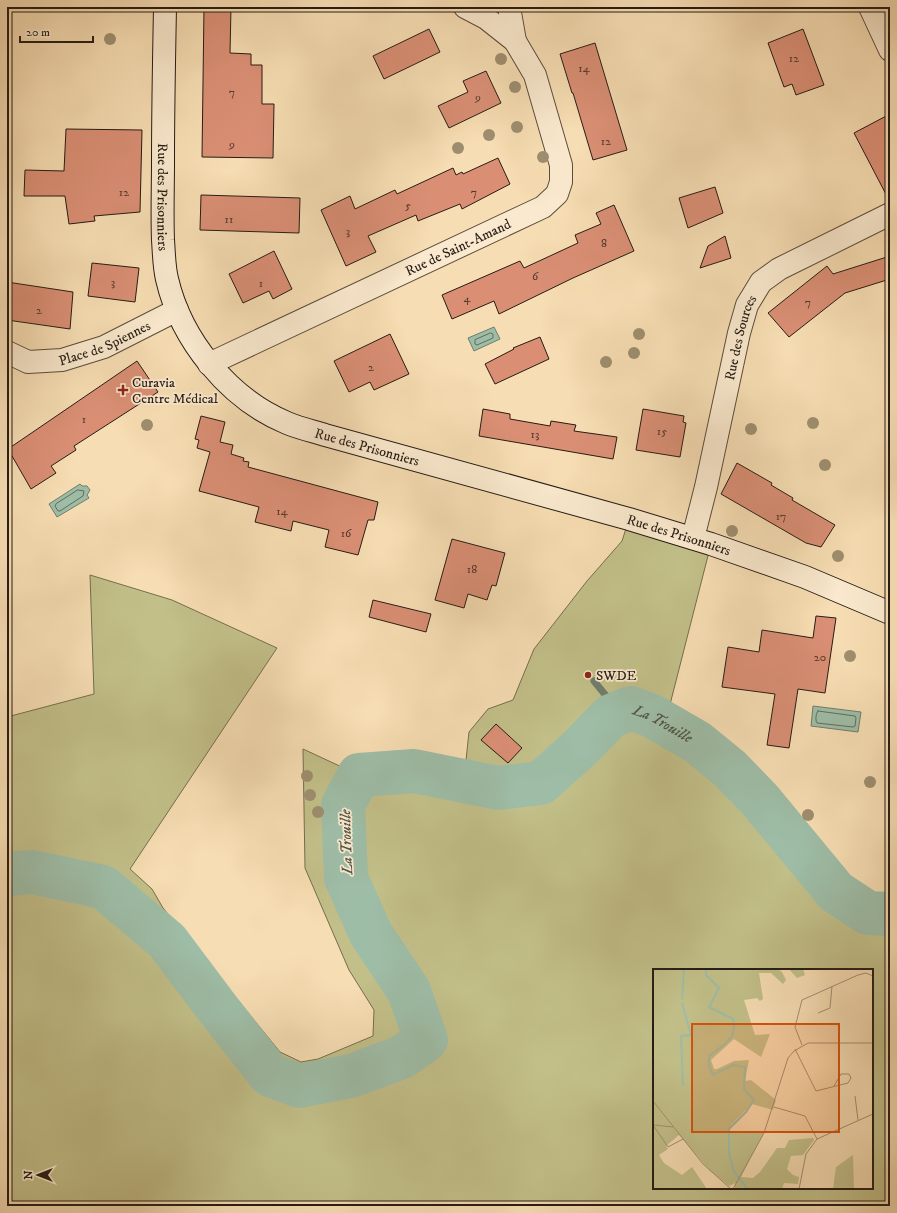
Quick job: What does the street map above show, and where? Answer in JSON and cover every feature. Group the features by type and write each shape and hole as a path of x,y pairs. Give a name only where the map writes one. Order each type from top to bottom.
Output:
{"street":[{"name":"Rue des Prisonniers","path":"165,7 162,216 167,279 177,310 186,329 209,364 248,400 269,414 287,423 370,448 693,538 805,576 890,613"},
{"name":"Rue de Saint-Amand","path":"465,7 486,18 516,41"},
{"name":"Rue de Saint-Amand","path":"209,364 542,207 557,194 561,182 561,165 535,75 516,41 509,7"},
{"path":"870,7 890,50"},
{"name":"Rue des Sources","path":"693,538 706,487 739,333 747,305 761,282 779,269 890,214"},
{"name":"Place de Spiennes","path":"7,352 28,362 62,360 104,347 177,310"}],"shaded area":[{"path":"629,519 711,544 665,724 697,742 730,769 760,800 836,892 878,899 890,906 890,1206 7,1206 7,717 94,694 90,575 172,600 277,648 130,869 152,889 163,908 280,1052 301,1062 318,1059 373,1036 374,1010 349,970 305,868 303,749 359,775 414,771 477,783 466,760 469,732 488,709 513,700 534,649 587,581 622,541"}],"water":[{"path":"494,327 500,339 474,351 468,338"},
{"path":"80,484 82,486 87,486 90,490 87,495 89,498 57,517 49,504"},
{"path":"813,706 861,712 858,732 811,726"}],"building":[{"path":"204,7 231,7 230,53 251,54 251,65 262,65 262,104 274,104 273,158 202,157"},
{"path":"429,29 440,52 384,79 373,56"},
{"path":"803,29 824,85 796,95 792,84 784,87 768,43"},
{"path":"595,43 627,150 593,160 560,54"},
{"path":"486,71 501,103 449,128 438,106 468,92 463,81"},
{"path":"890,114 890,202 854,133"},
{"path":"66,129 142,130 140,212 94,216 95,221 69,224 65,196 24,196 25,170 64,171"},
{"path":"498,158 510,184 462,209 460,204 418,221 416,215 368,236 376,252 346,266 321,210 350,196 355,209 395,190 397,194 453,168 456,175 462,172 463,174"},
{"path":"715,187 723,213 688,228 679,198"},
{"path":"201,195 300,198 299,233 200,230"},
{"path":"614,205 634,251 573,278 499,314 494,301 452,319 442,295 520,261 524,268 578,243 575,235 601,224 596,213"},
{"path":"725,236 731,258 700,268 708,246"},
{"path":"274,251 292,289 273,299 269,291 243,303 229,274"},
{"path":"890,256 890,279 845,293 789,337 768,313 827,266 833,274"},
{"path":"92,263 139,268 135,302 88,296"},
{"path":"7,282 73,292 70,329 7,320"},
{"path":"390,334 409,374 374,390 370,382 349,392 334,361"},
{"path":"540,337 549,359 495,384 485,364 514,349 513,348"},
{"path":"137,361 158,392 74,446 76,450 51,466 56,473 31,489 8,449"},
{"path":"483,409 510,414 510,419 550,426 551,421 576,425 574,431 617,437 613,459 479,436"},
{"path":"643,409 684,416 683,422 686,423 680,457 636,450"},
{"path":"201,416 225,422 220,442 233,445 231,454 244,458 243,461 249,462 248,467 378,502 374,520 368,520 358,555 325,547 329,530 293,521 291,531 255,522 259,507 199,491 210,452 197,448 199,440 195,439"},
{"path":"737,463 772,483 771,485 793,498 792,500 835,525 821,547 806,543 721,494"},
{"path":"452,539 505,553 496,586 492,585 487,600 468,594 464,608 435,600"},
{"path":"373,600 431,614 426,632 369,617"},
{"path":"816,616 836,618 825,693 798,689 789,748 767,745 775,694 722,687 728,647 759,652 762,630 813,638"},
{"path":"496,724 522,748 508,763 481,740"}],"waterway":[{"path":"594,681 620,713"},
{"name":"La Trouille","path":"7,874 32,872 103,887 167,941 270,1075 299,1086 351,1076 402,1057 426,1040 409,991 371,934 346,878 343,805 359,775 414,771 498,788 541,783 581,747 611,716 631,708 652,716 697,742 730,769 760,800 836,892 868,913 890,914"}],"place":[{"name":"Curavia Centre Médical","path":"123,390"},
{"name":"SWDE","path":"588,675"}]}
